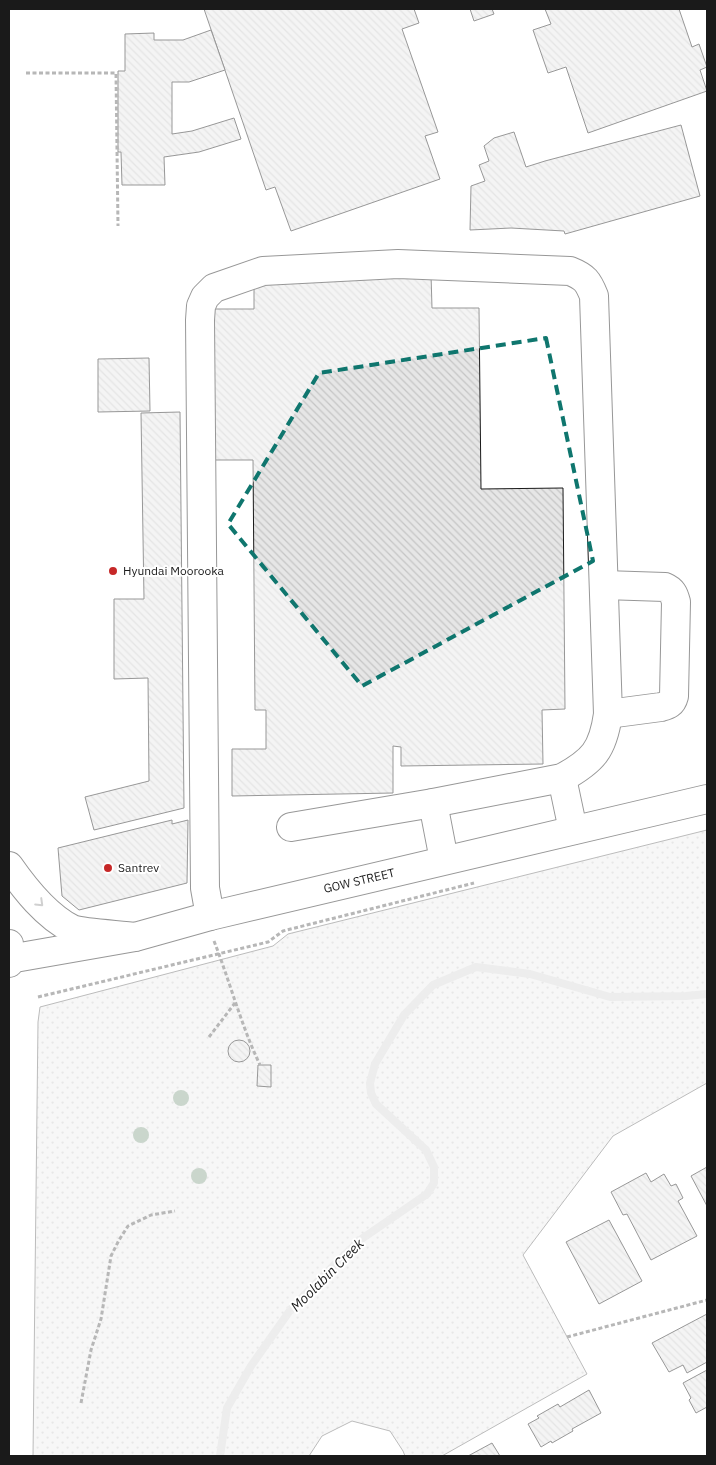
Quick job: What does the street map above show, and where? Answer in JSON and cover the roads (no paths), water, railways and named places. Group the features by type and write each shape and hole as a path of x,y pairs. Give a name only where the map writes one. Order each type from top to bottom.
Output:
{"main road":[{"path":"212,926 205,888 200,320 201,306 205,297 214,288 263,271 398,264 570,271 582,276 590,285 594,296 604,586 608,714 605,734 598,749 588,761 562,778 433,803 291,827"},
{"path":"604,586 665,587 674,594 676,602 674,696 672,702 662,708 608,714"},
{"path":"562,778 572,830"},
{"name":"GOW STREET","path":"9,959 212,926 444,860 707,799"},
{"path":"433,803 444,860"},
{"path":"9,866 22,886 53,916 74,930 135,937"},
{"path":"9,944 9,963"}],"waterway":[{"name":"Moolabin Creek","path":"220,1456 227,1408 251,1366 291,1309 360,1240 427,1194 434,1183 434,1167 426,1150 376,1104 371,1093 370,1083 375,1064 404,1015 433,985 476,967 530,974 610,997 707,994"}],"place":[{"name":"Hyundai Moorooka","path":"113,571"},
{"name":"Santrev","path":"108,868"}]}
